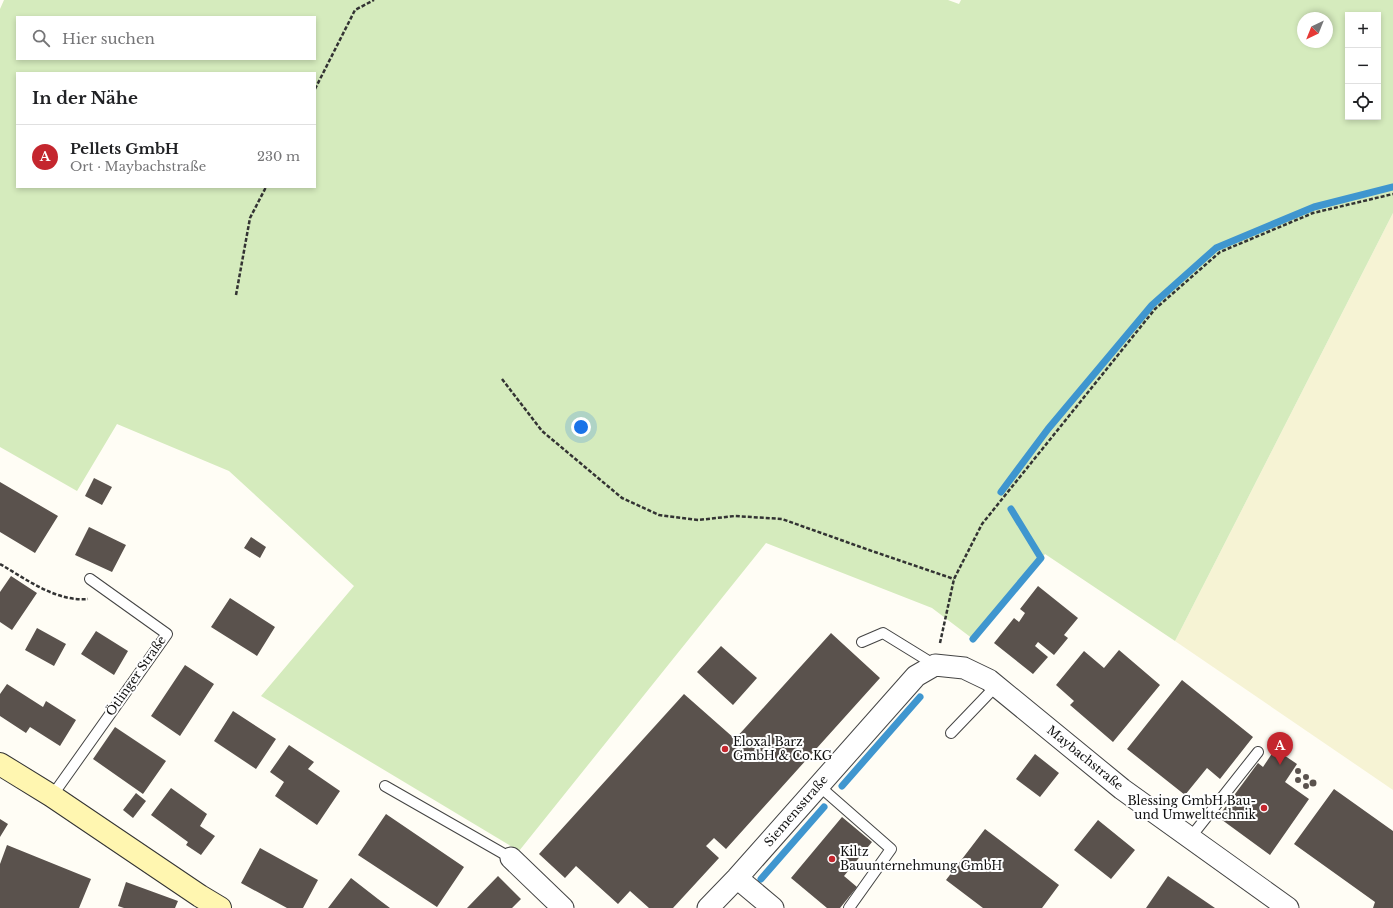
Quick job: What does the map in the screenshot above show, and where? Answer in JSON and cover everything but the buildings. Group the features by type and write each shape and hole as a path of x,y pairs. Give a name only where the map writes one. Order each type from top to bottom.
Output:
{"street":[{"name":"Maybachstraße","path":"935,665 964,668 989,680 1122,789 1288,908"},
{"name":"Siemensstraße","path":"708,908 737,878 916,676 935,665"},
{"path":"0,764 52,796 198,902 220,908"},
{"path":"511,858 562,908"},
{"path":"737,878 773,908"}],"lane":[{"name":"Ötlinger Straße","path":"52,796 167,634 90,579"},
{"path":"862,642 883,633 935,665"},
{"path":"951,734 996,686"},
{"path":"1190,838 1258,752"},
{"path":"818,785 890,849 849,908"},
{"path":"385,786 511,858"}],"path":[{"path":"316,87 355,10 374,0"},
{"path":"236,294 250,218 265,188"},
{"path":"935,665 954,578 982,524 1150,315 1220,252 1313,213 1393,194"},
{"path":"502,379 542,431 622,498 659,515 698,520 734,516 782,519 954,578"},
{"path":"0,564 42,588 66,598 81,599 114,596"}],"shaded area":[{"path":"1393,213 1393,790 1175,641"}],"green space":[{"path":"4,0 948,0 959,4 961,0 1393,0 1393,213 1175,641 1045,554 973,639 932,608 766,543 519,851 261,696 354,586 229,471 117,424 77,491 0,447 0,9"}],"waterway":[{"path":"1001,492 1048,429 1152,305 1216,248 1314,207 1393,187"},
{"path":"973,639 1041,558 1011,509"},
{"path":"842,786 920,697"},
{"path":"761,879 824,807"}],"place":[{"name":"Eloxal Barz GmbH & Co.KG","path":"725,749"},
{"name":"Pellets GmbH","path":"1280,765"},
{"name":"Blessing GmbH Bau- und Umwelttechnik","path":"1264,808"},
{"name":"Kiltz Bauunternehmung GmbH","path":"832,859"}]}
